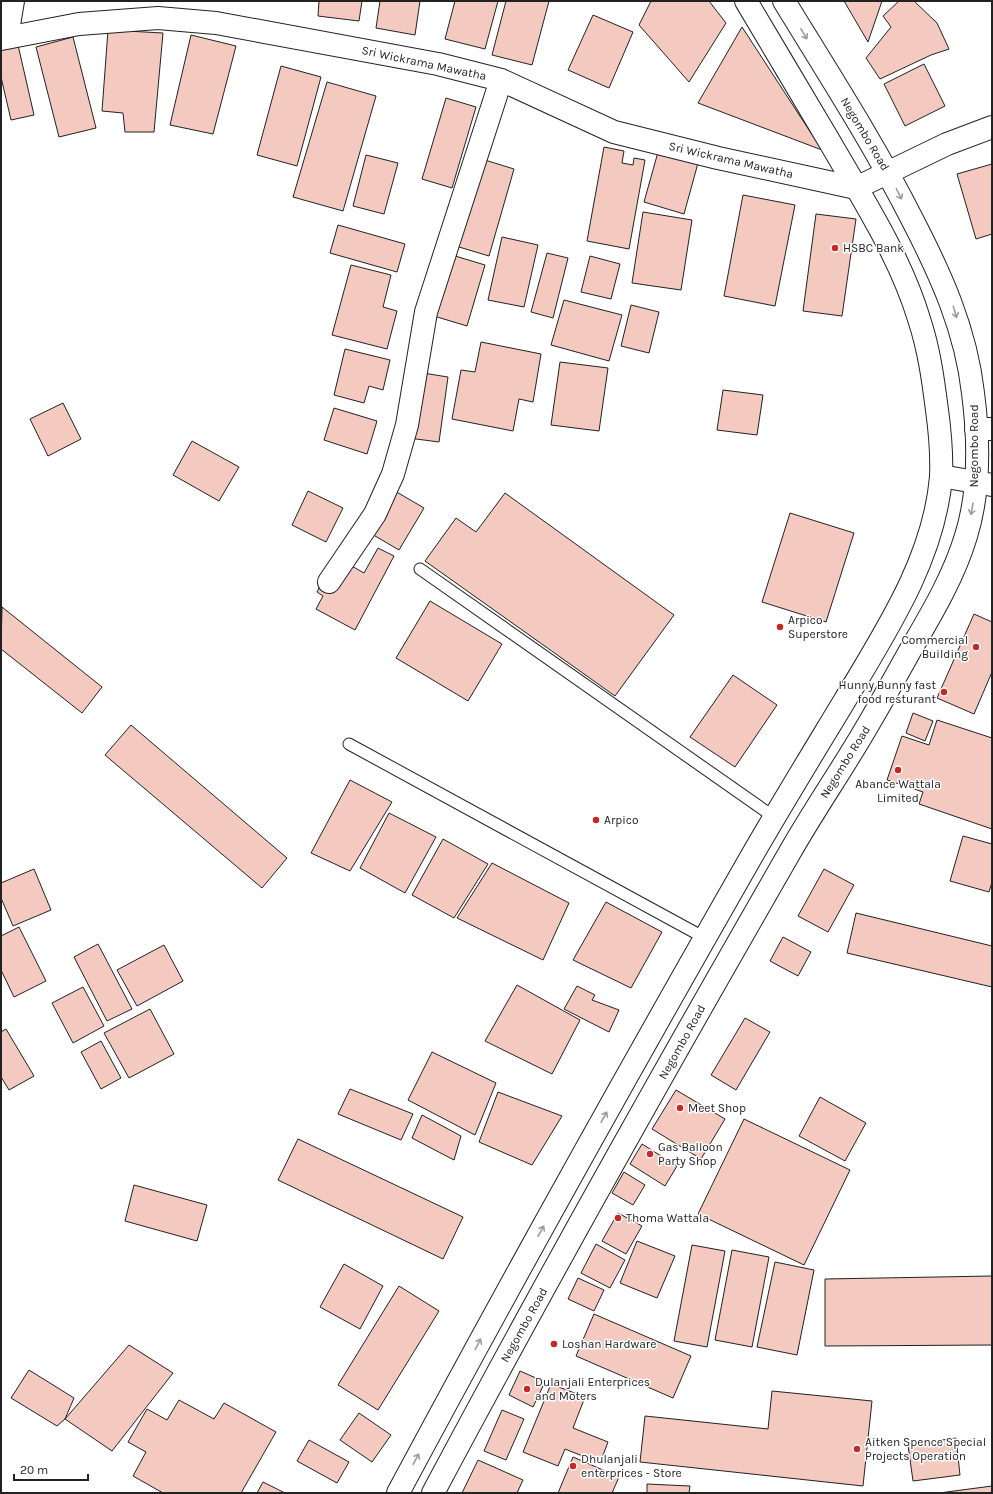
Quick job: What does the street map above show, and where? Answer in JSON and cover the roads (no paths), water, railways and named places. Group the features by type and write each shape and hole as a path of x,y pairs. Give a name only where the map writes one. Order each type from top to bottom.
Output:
{"main road":[{"path":"4,38 13,1"},
{"path":"398,1493 494,1314 705,938 774,817 882,640 919,566 935,508 941,476 940,431 930,360 919,319 903,276 856,188 746,1"},
{"name":"Negombo Road","path":"433,1493 494,1379 792,847 864,732 947,584 967,535 984,483 984,429 973,393 967,354 954,308 936,265 888,173 784,1"},
{"name":"Sri Wickrama Mawatha","path":"4,38 163,10 216,23 438,64 501,80 614,132 718,158 856,188"},
{"path":"329,582 375,514 393,474 407,425 426,312 501,80"},
{"path":"856,188 946,144 992,128"},
{"path":"941,476 984,483"}],"lane":[{"path":"420,569 774,817"},
{"path":"349,744 705,938"}],"place":[{"name":"HSBC Bank","path":"835,248"},
{"name":"Arpico Superstore","path":"780,627"},
{"name":"Commercial Building","path":"976,647"},
{"name":"Hunny Bunny fast food resturant","path":"944,692"},
{"name":"Abance Wattala Limited","path":"898,770"},
{"name":"Arpico","path":"596,820"},
{"name":"Meet Shop","path":"680,1108"},
{"name":"Gas Balloon Party Shop","path":"650,1154"},
{"name":"Thoma Wattala","path":"618,1218"},
{"name":"Loshan Hardware","path":"554,1344"},
{"name":"Dulanjali Enterprices and Moters","path":"527,1389"},
{"name":"Aitken Spence Special Projects Operation","path":"857,1449"},
{"name":"Dhulanjali enterprices - Store","path":"573,1466"}]}
